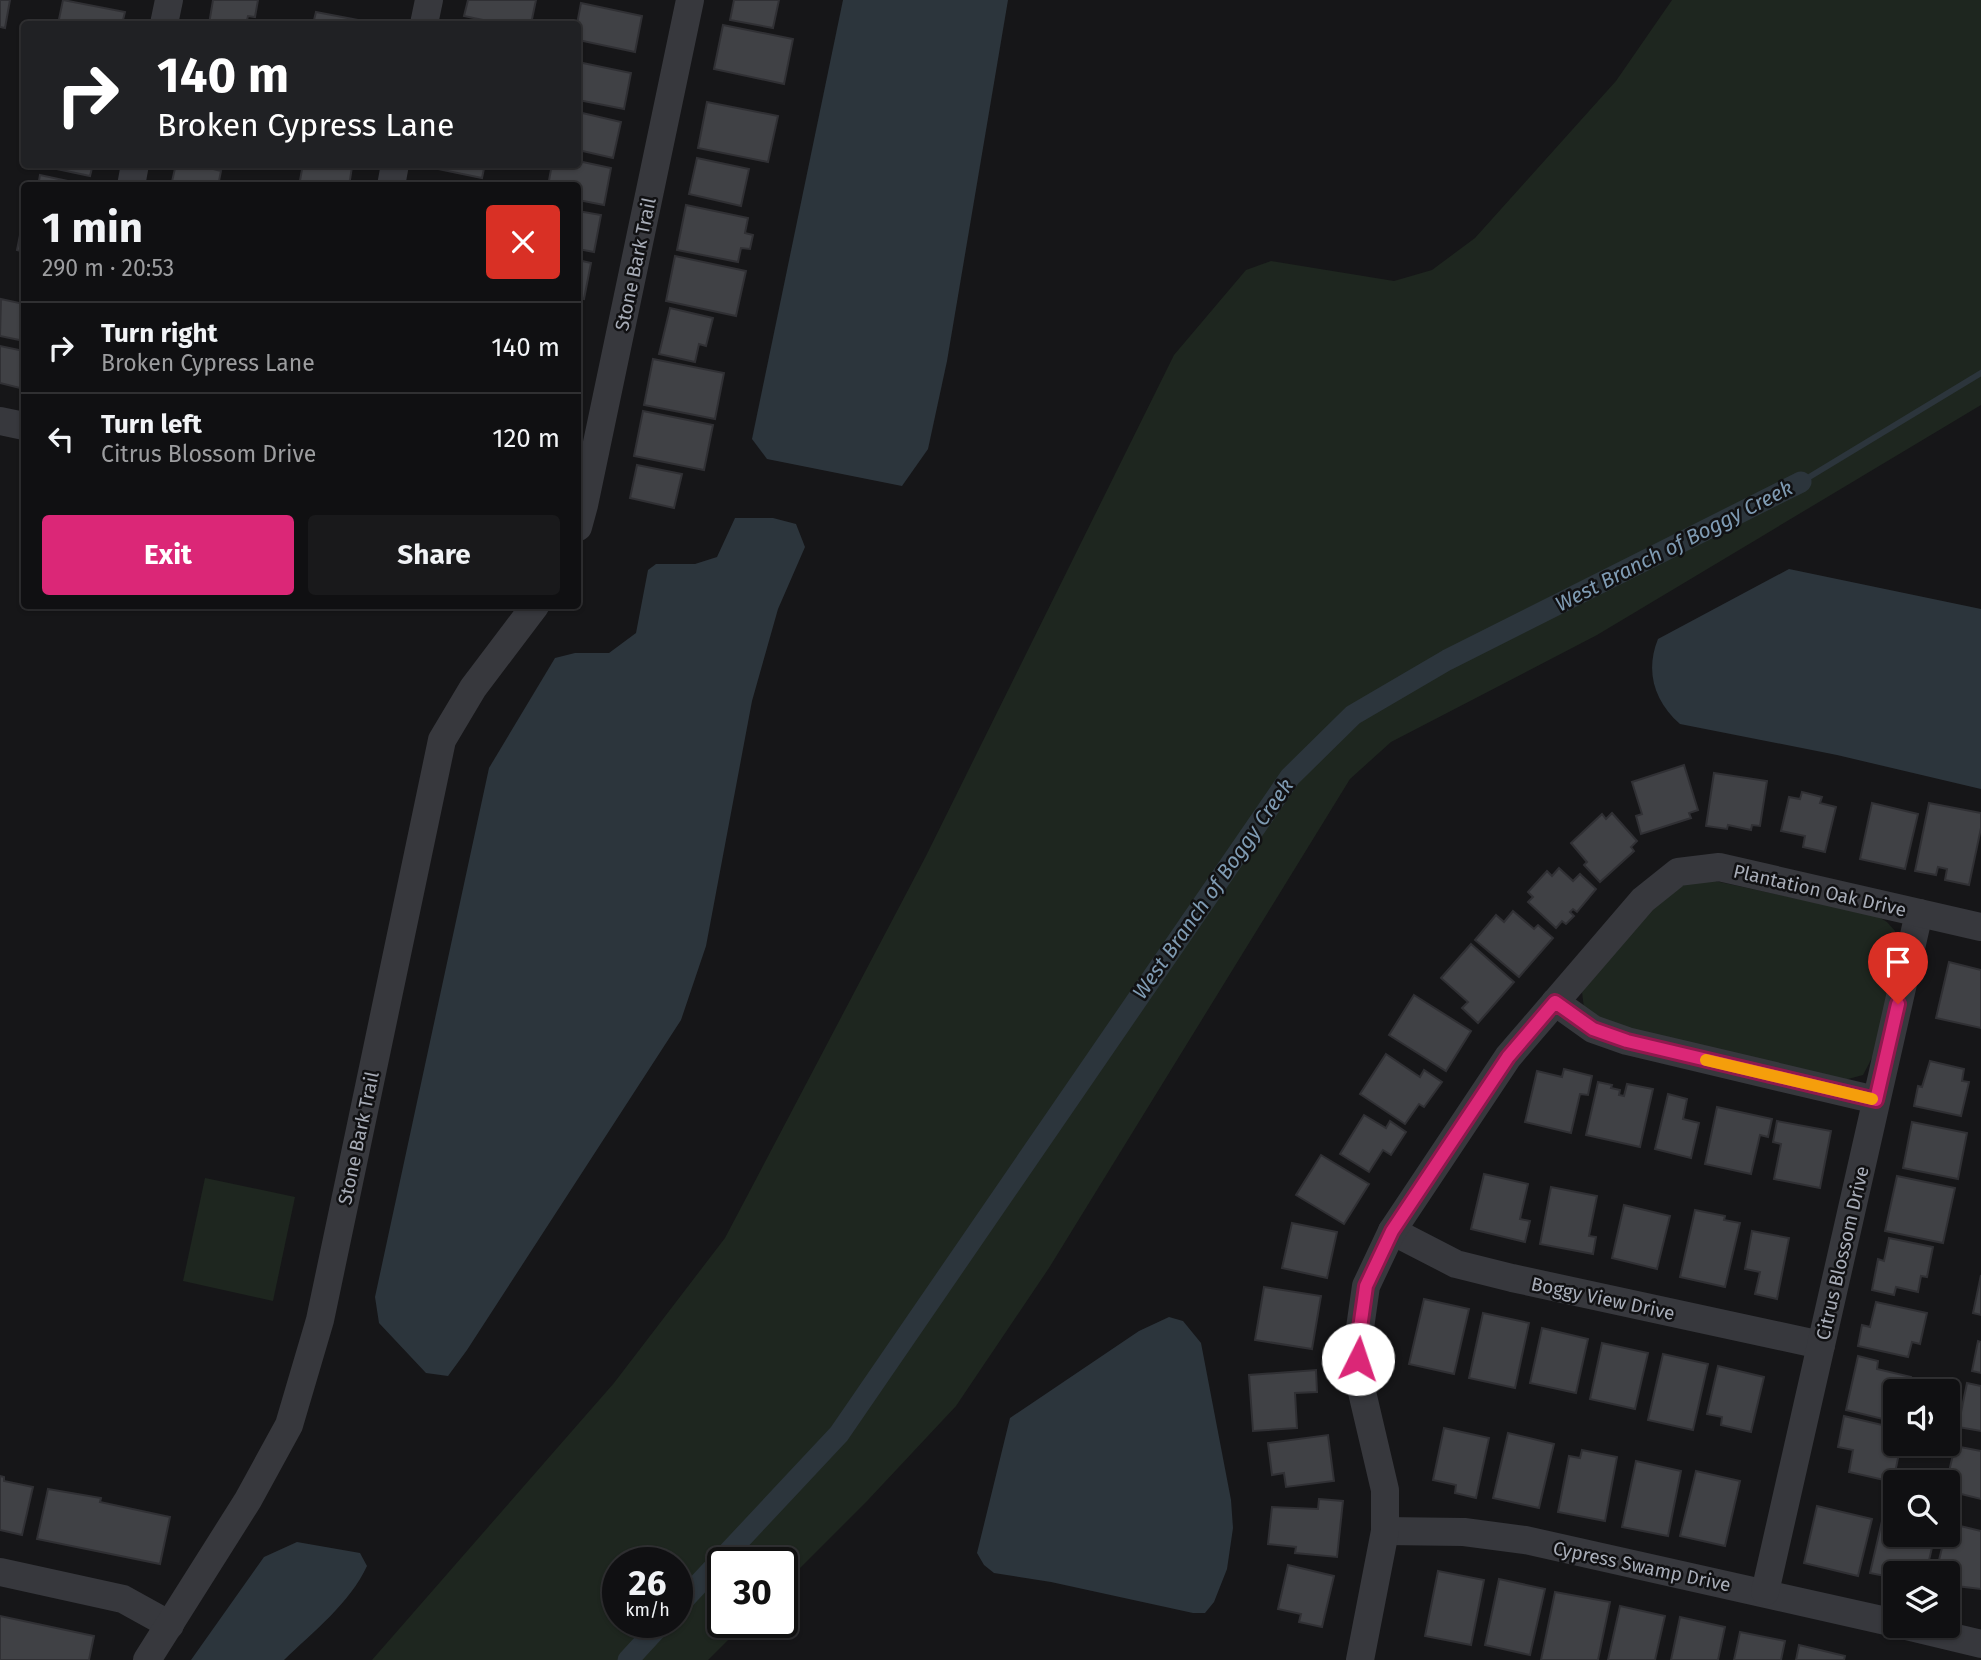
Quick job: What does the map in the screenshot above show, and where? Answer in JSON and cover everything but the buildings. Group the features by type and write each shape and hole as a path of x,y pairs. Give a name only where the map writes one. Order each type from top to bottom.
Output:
{"street":[{"path":"165,21 169,0"},
{"path":"425,21 429,0"},
{"name":"Stone Bark Trail","path":"581,516 690,0"},
{"path":"0,421 21,425"},
{"name":"Stone Bark Trail","path":"147,1660 248,1500 289,1425 320,1320 442,740 473,688 533,609"},
{"name":"Plantation Oak Drive","path":"1360,1660 1385,1531 1385,1490 1358,1375 1358,1342 1366,1286 1392,1231 1508,1057 1643,900 1678,872 1719,867 1981,927"},
{"name":"Citrus Blossom Drive","path":"1765,1592 1919,913"},
{"path":"1555,1002 1593,1029 1627,1041 1876,1100"},
{"name":"Boggy View Drive","path":"1392,1231 1456,1264 1821,1345"},
{"name":"Cypress Swamp Drive","path":"1385,1531 1464,1532 1525,1540 1883,1620"},
{"path":"0,1572 123,1599 170,1625"},
{"path":"1956,1638 1981,1644"}],"shaded area":[{"path":"843,0 1008,0 947,361 928,449 902,486 767,459 752,439"},
{"path":"1672,0 1981,0 1981,405 1597,635 1391,742 1350,779 1049,1268 956,1406 798,1570 798,1547 707,1547 707,1638 730,1638 708,1660 372,1660 614,1383 725,1238 926,856 1174,355 1246,270 1271,261 1394,281 1432,270 1475,238 1616,81"},
{"path":"735,518 773,518 796,524 805,547 778,609 752,701 706,946 681,1020 467,1350 448,1376 426,1373 379,1323 375,1297 489,768 555,658 575,653 609,653 636,633 648,570 656,564 695,564 717,557"},
{"path":"1789,569 1981,609 1981,789 1837,755 1680,724 1671,715 1658,695 1652,674 1658,639"},
{"path":"1715,881 1877,916 1895,931 1896,958 1874,1054 1863,1075 1844,1080 1609,1029 1584,1008 1582,992 1647,912 1678,888 1693,882"},
{"path":"205,1178 295,1197 273,1301 183,1281"},
{"path":"1169,1317 1183,1321 1201,1343 1231,1500 1233,1528 1227,1569 1214,1602 1205,1613 1193,1613 1051,1582 994,1573 984,1565 977,1553 1010,1418 1139,1331"},
{"path":"297,1542 360,1553 367,1566 341,1605 284,1660 191,1660 264,1557"}],"waterway":[{"name":"West Branch of Boggy Creek","path":"1801,482 1981,373"},
{"name":"West Branch of Boggy Creek","path":"693,1590 839,1434 1290,777 1353,715 1447,660 1801,482"},
{"name":"West Branch of Boggy Creek","path":"628,1660 648,1638"}],"slow traffic":[{"path":"1706,1060 1872,1099"}],"route":[{"path":"1358,1359 1366,1286 1392,1231 1508,1057 1555,1002 1593,1029 1627,1041 1876,1100 1898,1004"}]}
